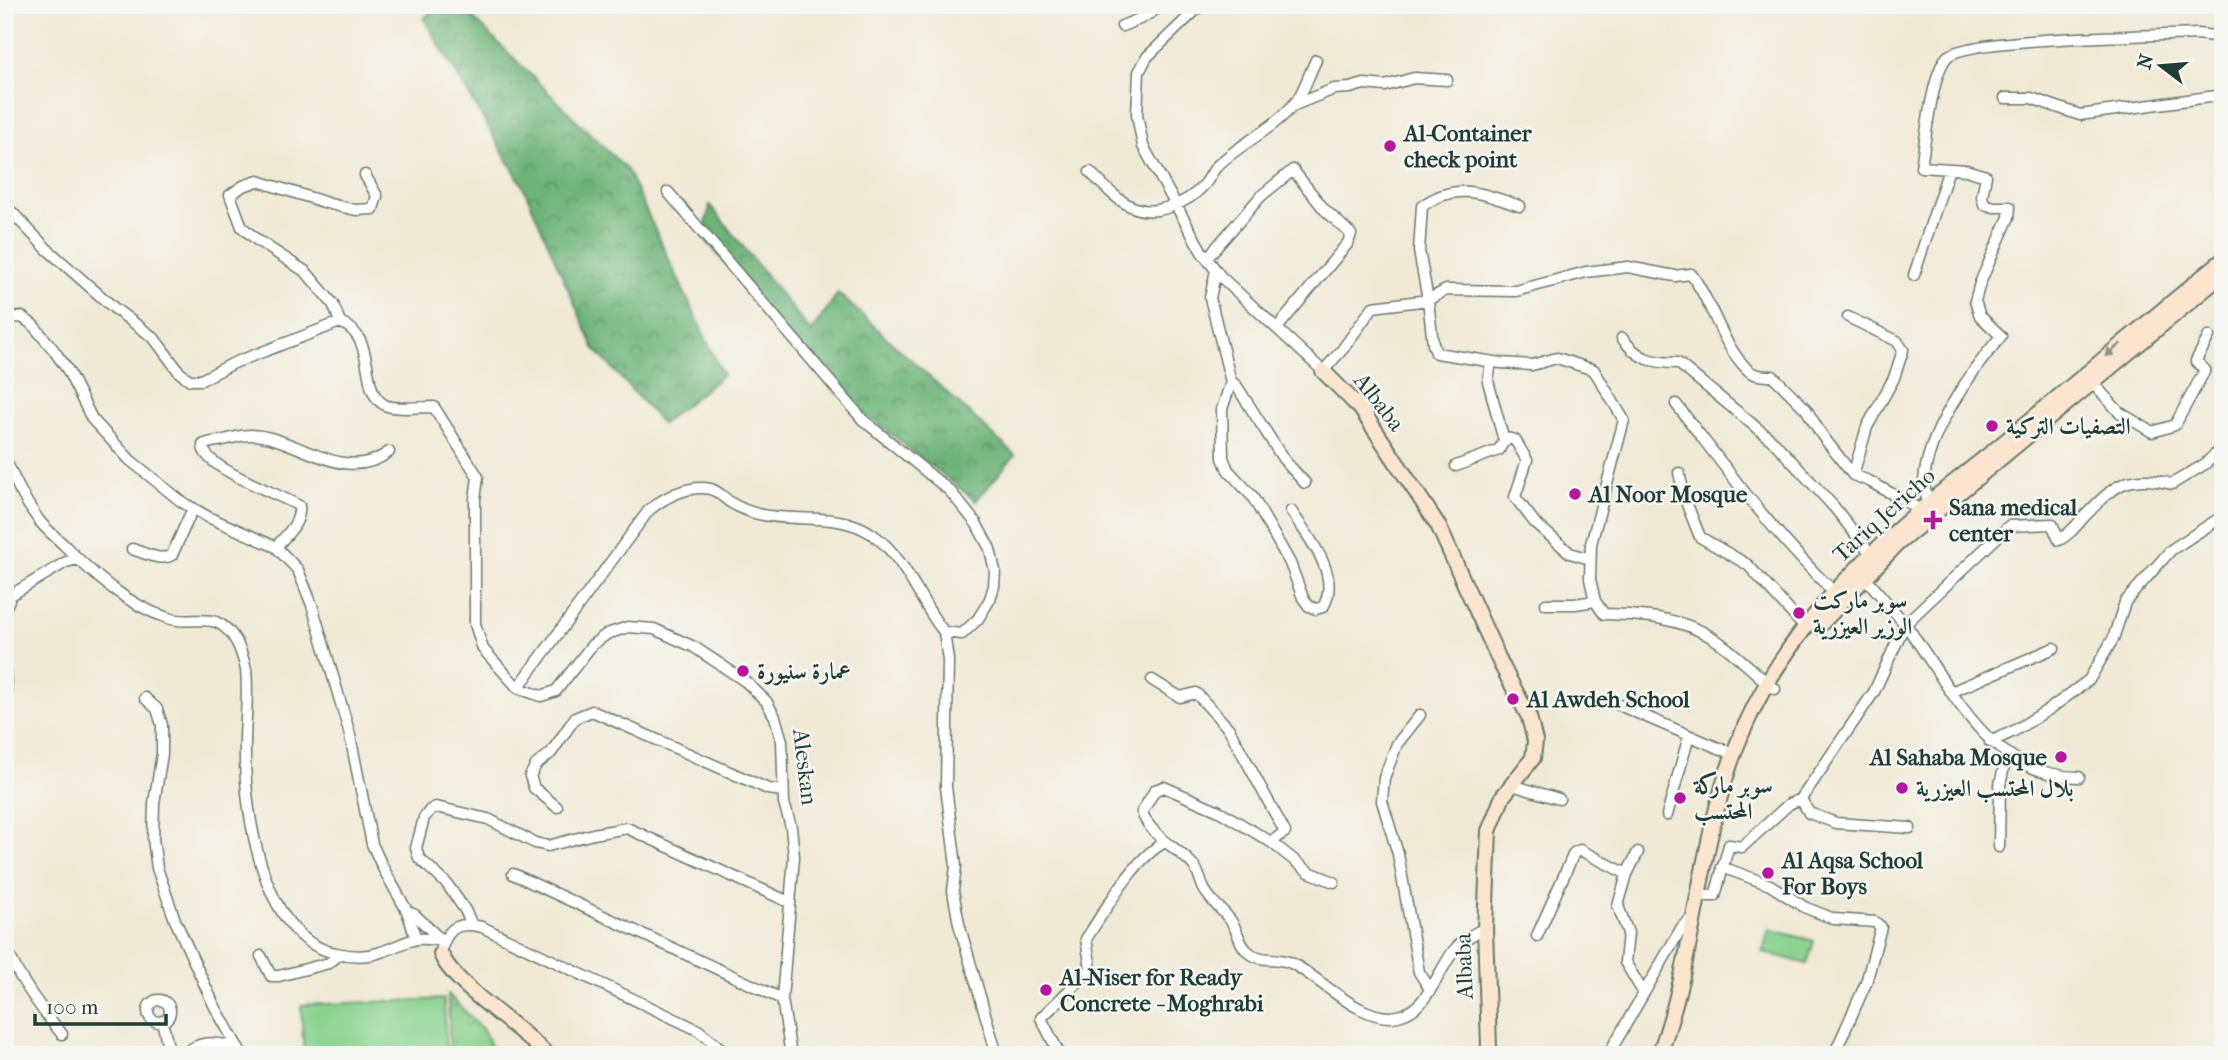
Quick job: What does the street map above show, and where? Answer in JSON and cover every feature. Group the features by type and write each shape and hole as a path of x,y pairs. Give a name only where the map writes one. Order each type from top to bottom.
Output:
{"main road":[{"name":"Tariq Jericho","path":"1659,1055 1705,896 1726,802 1737,767 1771,687 1805,628 1833,592 1924,507 2223,260"},
{"name":"Tariq Jericho","path":"1668,1055 1688,977 1706,850 1724,779 1746,723 1771,687 1824,619 1897,544 2223,274"},
{"name":"Albaba","path":"1323,371 1362,409 1438,525 1501,664 1529,717 1535,741 1533,758 1503,796 1489,831 1485,928 1489,1047 1487,1055"},
{"path":"442,948 445,963 539,1052"}],"street":[{"path":"1122,26 1163,5"},
{"path":"1201,5 1147,57 1139,72 1137,115 1143,146 1175,205 1216,270 1323,371"},
{"path":"1848,317 1897,341 1903,350 1894,378 1867,427 1853,475 1924,507 1924,483 1934,442 1944,418 1965,381 2001,335 1980,316 1975,301 1980,283 2009,217 2010,207 1984,204 1982,197 1986,176 1966,170 1921,167 1940,68 1946,58 1957,50 2022,41 2197,34 2223,37"},
{"path":"1090,172 1114,196 1143,211 1158,212 1185,201 1205,185 1217,165 1269,127 1291,107 1300,96 1316,60"},
{"path":"1291,107 1334,89 1364,84 1385,86 1414,78 1447,79"},
{"path":"2005,98 2031,98 2080,115 2223,95"},
{"path":"1914,275 1949,169"},
{"path":"1207,258 1261,196 1293,170 1324,209 1351,234 1348,243 1278,327"},
{"path":"365,175 377,196 373,209 356,210 330,204 258,181 243,186 230,195 242,227 306,272 333,304 340,322 349,326 360,341 369,366 371,388 378,400 387,407 434,407 478,477 475,511 475,624 483,649 518,688 649,509 662,499 680,491 702,488 719,491 732,504 756,514 791,520 820,519 854,526 871,533 885,545 906,574 944,632 948,660 946,787 956,866 953,891 959,924 997,1055"},
{"path":"668,192 863,420 950,491 976,523 990,549 995,571 990,599 978,619 962,634 944,632"},
{"path":"1520,206 1479,192 1438,195 1422,206 1419,251 1436,353 1491,362 1532,365 1557,358 1594,370 1624,421 1591,544 1590,579 1595,601 1604,614 1635,614 1685,623 1714,638 1771,687"},
{"path":"5,205 47,249 114,308 154,338 180,373 190,380 201,380 234,363 340,322"},
{"name":"Albaba","path":"1323,371 1373,307 1428,300 1447,290 1516,291 1586,272 1628,267 1675,276 1691,274 1700,286 1730,345 1748,371 1762,376 1773,376 1806,409 1821,434 1853,475"},
{"path":"1216,270 1210,298 1231,382 1222,409 1223,458 1228,470 1252,496 1290,563 1309,607 1323,607 1328,599 1328,583 1320,554 1291,511"},
{"path":"5,323 8,318 22,317 33,325 67,369 84,407 103,433 155,482 193,508 276,547 298,570 307,590 349,731 372,844 407,911 416,939"},
{"path":"2093,383 2119,412 2152,432 2175,425 2205,370 2196,361 2209,336"},
{"path":"1622,338 1634,354 1660,363 1678,363 1774,442 1871,554"},
{"path":"1491,362 1488,381 1503,437 1515,440 1527,460 1515,497 1535,523 1570,553 1590,559"},
{"path":"1231,382 1236,385 1284,460 1305,483"},
{"path":"1676,404 1748,496 1833,592"},
{"path":"276,547 294,527 300,515 299,506 221,468 207,456 203,450 204,445 252,435 275,439 326,460 360,464 371,462 389,452"},
{"path":"1456,466 1499,450 1508,439"},
{"path":"1705,896 1715,896 1728,845 1742,848 1789,804 1801,799 1874,692 1905,624 2009,526 2052,524 2059,540 2120,484 2151,479 2172,484 2205,464 2223,447"},
{"path":"5,458 15,483 40,521 95,576 117,592 166,618 183,622 216,622 234,636 246,670 246,781 258,857 281,910 305,940 315,947 355,956 379,953 401,942 425,937 442,948"},
{"path":"1679,473 1686,502 1700,537 1748,565 1805,628"},
{"path":"132,549 155,557 167,558 172,555 193,508"},
{"path":"1990,742 2051,708 2089,680 2113,639 2126,602 2171,550 2223,516"},
{"path":"5,609 11,595 66,562 78,559"},
{"path":"1864,576 1905,624 1951,692 1990,742 2028,766 2061,777 2079,777"},
{"path":"1546,604 1595,601"},
{"name":"Aleskan","path":"518,688 541,696 556,691 592,645 607,634 628,627 654,629 694,647 745,681 766,701 775,717 782,741 783,791 794,857 782,999 791,1055"},
{"path":"1951,692 2054,648"},
{"path":"5,665 5,739"},
{"path":"1152,680 1180,697 1196,693 1229,729 1285,832 1271,842"},
{"path":"145,698 158,709 162,725 162,754 154,803 153,839 157,868 175,920 214,1005 240,1051"},
{"path":"1619,705 1734,753"},
{"path":"558,807 534,788 530,776 536,765 551,753 575,718 592,711 768,789 783,791"},
{"path":"1420,715 1397,744 1384,778 1382,801 1400,865 1419,972 1430,989"},
{"path":"1667,815 1689,736"},
{"path":"1999,846 2000,785 2007,753"},
{"path":"1511,785 1559,799"},
{"path":"1334,882 1310,872 1271,842 1219,811 1164,787 1158,787 1142,812 1144,819 1166,842 1195,867 1204,890 1231,921 1244,948 1252,956 1288,961 1339,997 1381,1015 1396,1017 1412,1012 1453,952 1467,937 1485,928"},
{"path":"1801,799 1809,813 1836,823 1910,828"},
{"path":"472,925 447,884 419,858 416,848 424,818 436,807 488,820 535,843 548,846 627,828 789,902"},
{"path":"1058,1050 1041,1018 1091,969 1086,939 1145,857 1166,842"},
{"path":"1537,936 1574,853 1580,850 1627,874"},
{"path":"1637,852 1627,874 1618,906 1628,933 1625,962 1643,992"},
{"path":"1723,867 1770,886 1804,908 1834,919 1875,922 1881,927 1867,983 1834,1055"},
{"path":"513,874 782,999"},
{"path":"407,911 415,915 442,948"},
{"path":"1608,1055 1682,927 1697,917"},
{"path":"442,948 446,935 465,925 497,934 698,1030 719,1047 724,1055"},
{"path":"5,943 8,953 36,999 62,1034"},
{"path":"261,956 268,973 271,976 279,976 330,963 340,954"},
{"path":"162,1021 170,1055"},
{"path":"183,1055 197,1044 205,1042 240,1051"}],"green space":[{"path":"436,5 460,5 627,170 723,375 662,424 594,348 523,186 424,19"},
{"path":"710,205 811,332 838,293 1015,455 976,501 833,389 703,237"},
{"path":"1769,929 1814,941 1807,964 1763,952"},
{"path":"448,994 484,1031 492,1050 450,1051"},
{"path":"444,999 446,1055 304,1055 301,1005"}],"place":[{"name":"Al-Container check point","path":"1390,146"},
{"name":"التصفيات التركية","path":"1992,426"},
{"name":"Al Noor Mosque","path":"1575,494"},
{"name":"Sana medical center","path":"1933,520"},
{"name":"سوبر ماركت الوزير العيزرية","path":"1799,613"},
{"name":"عمارة سنيورة","path":"743,671"},
{"name":"Al Awdeh School","path":"1513,699"},
{"name":"Al Sahaba Mosque","path":"2061,757"},
{"name":"بلال المحتسب العيزرية","path":"1902,788"},
{"name":"سوبر ماركة المحتسب","path":"1680,798"},
{"name":"Al Aqsa School For Boys","path":"1768,873"},
{"name":"Al-Niser for Ready Concrete - Moghrabi","path":"1046,990"}]}
